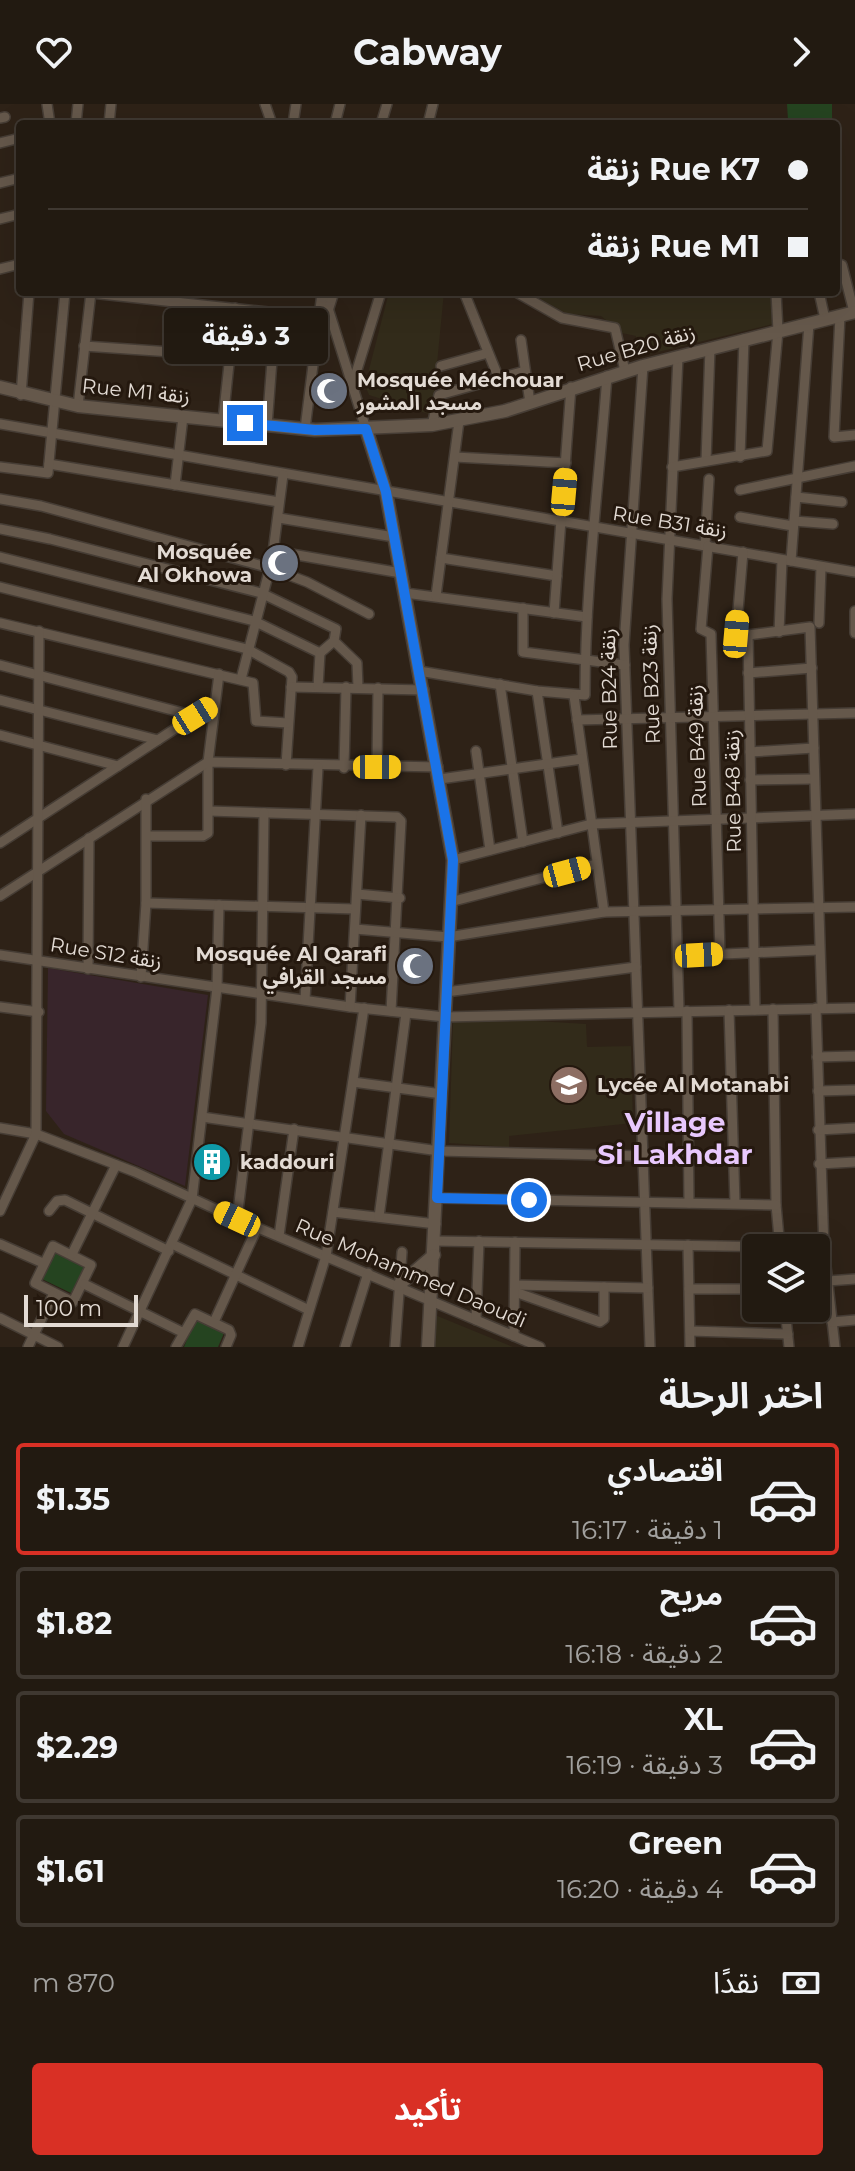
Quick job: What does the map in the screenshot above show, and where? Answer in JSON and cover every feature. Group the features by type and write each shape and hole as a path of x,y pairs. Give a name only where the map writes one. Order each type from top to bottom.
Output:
{"street":[{"path":"840,264 855,312"},
{"path":"21,395 29,296"},
{"path":"0,467 45,475 49,464 65,296"},
{"path":"78,406 90,296"},
{"path":"127,296 268,312 275,321 267,426"},
{"path":"305,429 322,296"},
{"path":"324,296 386,492 453,860 428,1347"},
{"path":"328,311 333,296"},
{"path":"352,386 380,296"},
{"path":"466,296 499,379"},
{"path":"523,296 562,318 615,328 625,371"},
{"path":"672,467 764,453 778,331 776,296"},
{"path":"820,296 825,319"},
{"path":"223,420 235,308"},
{"name":"Rue B20 زنقة","path":"366,429 459,421 530,403 571,387 643,366 855,312"},
{"path":"840,316 834,437 855,435"},
{"path":"779,632 794,523 809,324"},
{"path":"740,457 744,339"},
{"path":"521,340 530,403"},
{"path":"84,346 229,356"},
{"path":"706,461 710,348"},
{"path":"441,366 488,353"},
{"name":"Rue B23 زنقة","path":"678,357 667,585 676,910 683,1011 689,1203"},
{"name":"Rue B24 زنقة","path":"643,366 625,665 650,1347"},
{"path":"432,425 439,395 525,371"},
{"path":"419,671 578,697 585,693 592,528 607,376"},
{"name":"Rue M1 زنقة","path":"0,387 21,395 78,406 267,426 366,429"},
{"path":"554,613 571,387"},
{"path":"175,485 183,417"},
{"path":"436,596 459,421"},
{"name":"Rue B31 زنقة","path":"0,424 448,504 855,572"},
{"path":"455,457 566,463"},
{"path":"49,464 279,502"},
{"path":"740,490 855,466"},
{"path":"245,681 247,649 274,551 283,475"},
{"path":"707,546 709,479"},
{"path":"796,497 842,502"},
{"path":"0,499 41,506 270,568 307,582 369,614"},
{"path":"740,517 833,524"},
{"path":"279,518 394,537"},
{"path":"0,529 261,593 336,629 334,641 320,653 318,687"},
{"name":"Rue B49 زنقة","path":"707,546 701,629 711,634 720,954"},
{"path":"274,551 401,573"},
{"path":"736,634 743,552"},
{"path":"0,557 254,621 320,653"},
{"path":"441,558 557,576"},
{"path":"820,1234 819,950 812,668 821,567"},
{"path":"0,587 247,649 289,672 291,687 286,765"},
{"path":"405,593 587,617"},
{"path":"523,608 521,651 625,665"},
{"path":"855,611 855,633"},
{"path":"0,623 245,681 255,686 256,721 288,723"},
{"name":"Rue B48 زنقة","path":"755,1010 748,635 814,625"},
{"path":"0,1211 2,1200 36,1134 39,631"},
{"path":"334,641 357,661 358,687"},
{"path":"0,665 195,716"},
{"path":"748,673 812,668"},
{"path":"148,836 206,836 208,762 219,674"},
{"path":"500,684 523,842"},
{"path":"291,687 424,690"},
{"path":"344,768 346,687"},
{"path":"377,767 378,688"},
{"path":"537,691 558,833"},
{"path":"578,697 577,720 604,912"},
{"path":"0,700 158,740"},
{"path":"0,843 213,704"},
{"path":"577,720 855,713"},
{"path":"0,735 118,766"},
{"path":"750,752 814,748"},
{"path":"476,751 490,850"},
{"path":"0,896 146,799 208,762 480,773 582,759"},
{"path":"305,1000 318,767"},
{"path":"750,780 814,779"},
{"path":"141,977 148,836 146,799"},
{"path":"209,811 397,817 403,823 391,1011"},
{"path":"237,1219 250,1123 261,994 264,813"},
{"path":"453,860 591,824 855,814"},
{"path":"350,1007 361,815"},
{"path":"88,969 89,838"},
{"path":"450,902 596,864"},
{"path":"357,894 400,898"},
{"path":"146,903 355,909"},
{"path":"123,1347 192,1199 217,988 219,905"},
{"path":"355,929 448,937 604,912 855,907"},
{"path":"678,956 819,950"},
{"name":"Rue S12 زنقة","path":"0,955 350,1007 445,1017 855,1008"},
{"path":"446,992 636,967"},
{"path":"0,1007 39,1012"},
{"path":"298,1347 326,1256 364,1008"},
{"path":"773,1009 779,1234"},
{"path":"729,1010 735,1203"},
{"path":"379,1217 406,1013"},
{"path":"817,1057 855,1056"},
{"path":"353,1082 442,1094"},
{"path":"818,1091 855,1090"},
{"path":"202,1117 439,1151 644,1156"},
{"name":"Rue Mohammed Daoudi","path":"0,1128 36,1134 116,1165 540,1347"},
{"path":"818,1130 855,1128"},
{"path":"279,1236 294,1129"},
{"path":"819,1164 855,1162"},
{"path":"72,1254 116,1165"},
{"path":"437,1198 776,1205"},
{"path":"49,1211 61,1200 309,1310"},
{"path":"333,1212 436,1224"},
{"path":"214,1322 257,1228"},
{"path":"435,1241 742,1246"},
{"path":"476,1320 479,1241"},
{"path":"514,1336 515,1242"},
{"path":"0,1244 43,1263"},
{"path":"688,1245 690,1347"},
{"path":"53,1246 72,1254 91,1265 73,1302 53,1295 35,1283 53,1246"},
{"path":"395,1347 402,1252"},
{"path":"399,1285 434,1255"},
{"path":"345,1347 368,1273"},
{"path":"830,1281 855,1279"},
{"path":"84,1284 182,1332"},
{"path":"515,1288 600,1322 604,1319 604,1287"},
{"path":"515,1288 648,1288"},
{"path":"689,1289 742,1289"},
{"path":"28,1347 53,1295"},
{"path":"830,1302 835,1347"},
{"path":"176,1347 195,1314 231,1332 226,1347"},
{"path":"0,1318 58,1347"},
{"path":"832,1322 855,1320"},
{"path":"787,1322 789,1347"},
{"path":"690,1331 788,1334"},
{"path":"751,1334 753,1347"}],"shaded area":[{"path":"388,296 444,296 432,415 369,395 365,385"},
{"path":"535,296 770,296 773,324 633,358 636,336 622,333 601,316 567,314"},
{"path":"48,968 208,995 185,1186 64,1134 46,1111"},
{"name":"Lycée Al Motanabi","path":"504,1019 586,1024 587,1047 631,1046 633,1123 509,1136 509,1147 449,1143 453,1021"},
{"path":"435,1315 513,1347 433,1347"}],"green space":[{"path":"787,104 832,104 832,118 788,120"},
{"path":"54,1250 86,1265 71,1293 42,1279"},
{"path":"196,1317 224,1333 218,1347 184,1347"}],"place":[{"name":"Mosquée Méchouar مسجد المشور","path":"329,391"},
{"name":"Mosquée Al Okhowa","path":"280,563"},
{"name":"Mosquée Al Qarafi مسجد القرافي","path":"415,966"},
{"name":"Lycée Al Motanabi","path":"569,1085"},
{"name":"kaddouri","path":"212,1162"}],"district":[{"name":"Village Si Lakhdar","path":"675,1138"}],"route":[{"path":"245,423 315,430 366,429 386,492 453,860 437,1198 529,1200"}]}
